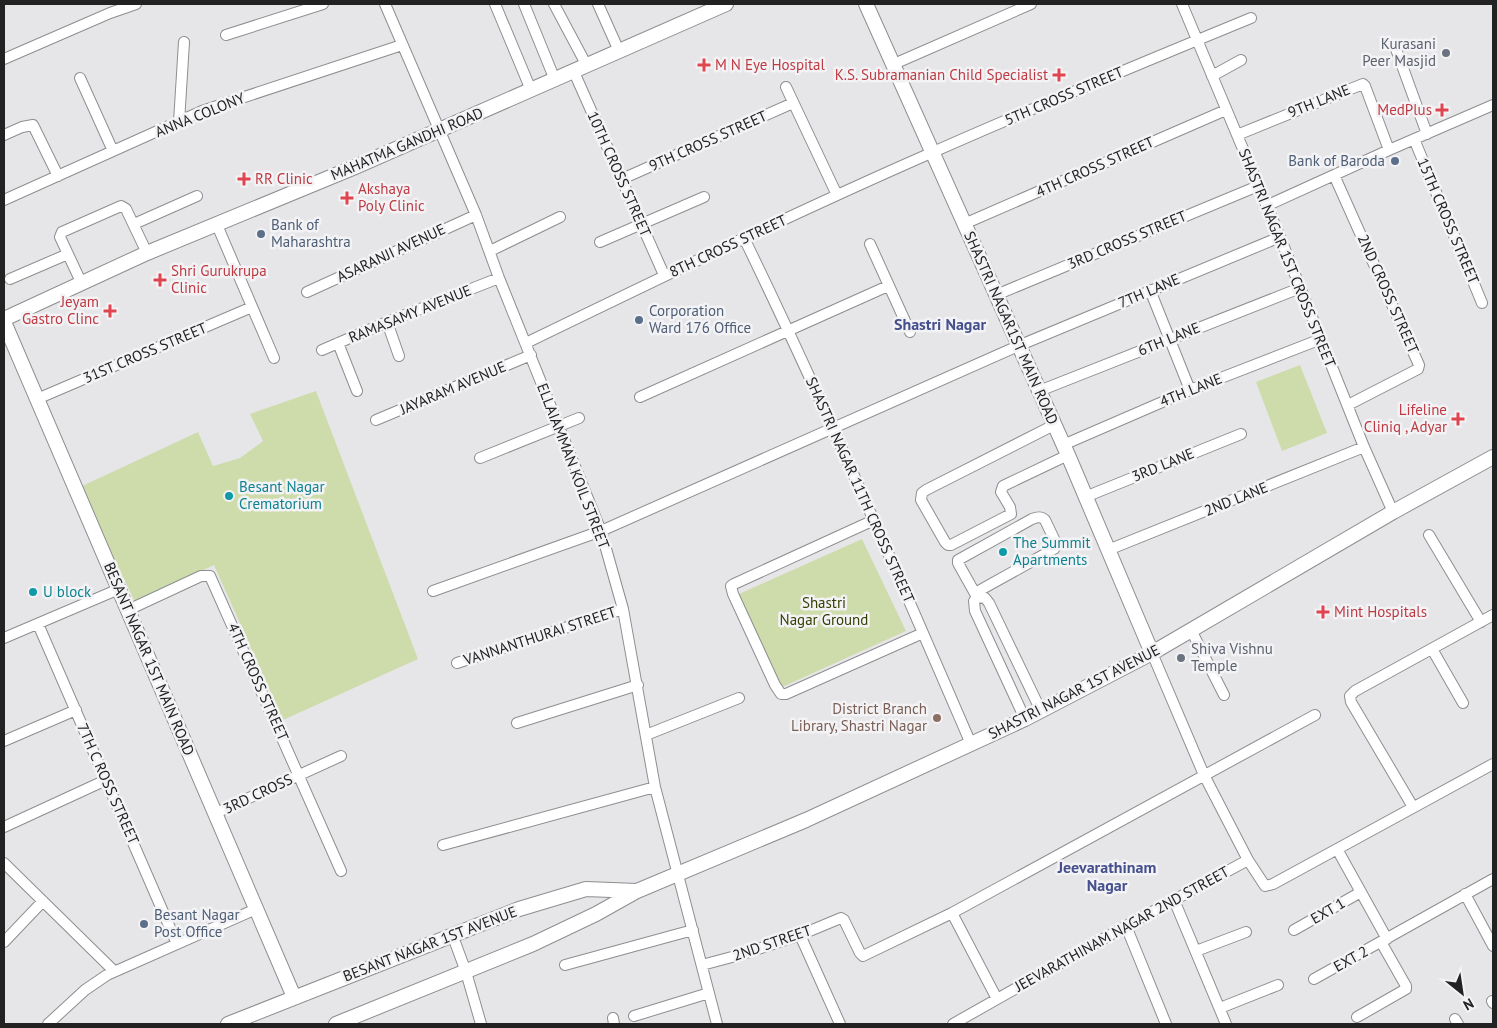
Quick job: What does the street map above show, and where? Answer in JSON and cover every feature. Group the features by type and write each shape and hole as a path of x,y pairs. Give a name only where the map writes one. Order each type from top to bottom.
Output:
{"street":[{"path":"4,59 108,8 136,4"},
{"path":"226,35 323,4"},
{"name":"ELLAIAMMAN KOIL STREET","path":"385,4 476,215 499,278 601,530 623,609 655,787 717,1024"},
{"path":"495,4 531,90"},
{"path":"524,4 555,80"},
{"path":"554,4 587,66"},
{"path":"598,4 619,51"},
{"name":"MAHATMA GANDHI ROAD","path":"4,320 81,282 147,253 439,131 726,4"},
{"name":"SHASTRI NAGAR1ST MAIN ROAD","path":"866,4 1054,425 1152,653"},
{"path":"894,64 1031,4"},
{"name":"SHASTRI NAGAR 1ST CROSS STREET","path":"1182,4 1280,237 1364,447 1393,512"},
{"name":"5TH CROSS STREET","path":"932,153 1250,18"},
{"path":"178,122 184,42"},
{"name":"ANNA COLONY","path":"4,200 202,111 402,45"},
{"path":"1396,49 1427,134"},
{"path":"1212,76 1242,60"},
{"name":"10TH CROSS STREET","path":"574,72 664,275"},
{"path":"80,78 113,150"},
{"name":"9TH LANE","path":"1237,134 1360,83 1366,86 1389,150"},
{"path":"786,87 837,195"},
{"name":"9TH CROSS STREET","path":"622,179 794,103"},
{"path":"1266,206 1389,150 1493,106"},
{"name":"4TH CROSS STREET","path":"964,224 1226,110"},
{"path":"4,135 22,127 33,125 58,176"},
{"name":"15TH CROSS STREET","path":"1414,139 1482,303"},
{"name":"8TH CROSS STREET","path":"526,343 664,275 932,153"},
{"name":"2ND CROSS STREET","path":"1334,175 1419,365 1418,369 1348,405"},
{"name":"3RD CROSS STREET","path":"996,295 1258,186"},
{"path":"134,224 197,196"},
{"path":"600,242 704,197"},
{"path":"81,282 60,237 61,232 94,217 121,206 126,209 147,253"},
{"name":"ASARANJI AVENUE","path":"307,292 476,215"},
{"path":"490,251 560,217"},
{"path":"216,224 274,358"},
{"name":"7TH LANE","path":"433,591 601,530 1018,346 1280,237"},
{"name":"SHASTRI NAGAR 11TH CROSS STREET","path":"744,238 833,428 972,744"},
{"path":"870,244 910,332"},
{"path":"10,279 68,254"},
{"name":"RAMASAMY AVENUE","path":"322,350 499,278"},
{"path":"640,397 888,286"},
{"name":"6TH LANE","path":"1039,391 1300,288"},
{"path":"1150,290 1190,390"},
{"name":"31ST CROSS STREET","path":"37,399 252,307"},
{"name":"BESANT NAGAR 1ST MAIN ROAD","path":"4,320 294,997"},
{"path":"387,322 399,356"},
{"name":"4TH LANE","path":"1054,425 922,493 921,500 948,545 952,545 1011,514 1010,507 1002,492 1003,486 1065,450 1190,390 1321,339"},
{"path":"338,343 357,391"},
{"name":"JAYARAM AVENUE","path":"376,420 530,355"},
{"path":"480,458 579,418"},
{"name":"3RD LANE","path":"1085,497 1242,434"},
{"name":"2ND LANE","path":"1108,550 1364,447"},
{"name":"SHASTRI NAGAR 1ST AVENUE","path":"336,1024 466,972 542,939 596,914 638,891 806,820 1025,719 1152,653 1393,512 1493,457"},
{"path":"1025,719 975,611 974,601 976,595 1054,549 1055,541 1045,520 1037,517 958,560 958,563 976,595 985,598 989,603 1040,711"},
{"path":"874,520 737,582 732,586 733,594 775,685 781,694 786,694 923,633"},
{"path":"1429,535 1481,622"},
{"name":"4TH CROSS STREET","path":"128,610 201,576 210,576 341,871"},
{"path":"4,638 118,589"},
{"name":"VANNANTHURAI STREET","path":"457,663 623,609"},
{"path":"1413,807 1351,702 1350,696 1355,691 1493,615"},
{"name":"7TH C ROSS STREET","path":"38,624 177,944"},
{"path":"1191,630 1224,695"},
{"path":"1432,649 1463,703"},
{"path":"1152,653 1204,776 1248,860 1265,886 1269,886 1493,764"},
{"path":"517,723 638,685"},
{"path":"646,736 739,698"},
{"path":"4,742 76,710"},
{"path":"997,999 952,913 1315,715"},
{"name":"3RD CROSS","path":"216,813 340,756"},
{"path":"4,827 106,780"},
{"path":"443,845 655,787"},
{"path":"1337,849 1361,892 1406,986 1406,989 1357,1018"},
{"name":"JEEVARATHINAM NAGAR 2ND STREET","path":"953,1024 1126,926 1248,860"},
{"path":"4,863 114,971"},
{"name":"EXT 2","path":"1314,979 1493,879"},
{"name":"BESANT NAGAR 1ST AVENUE","path":"228,1024 519,909 586,889 638,891"},
{"name":"EXT 1","path":"1294,930 1361,892"},
{"path":"1465,894 1493,946"},
{"path":"1174,900 1226,1024"},
{"path":"4,942 43,902"},
{"path":"48,1024 85,990 114,971 256,909"},
{"name":"2ND STREET","path":"702,965 744,954 800,935 841,918 863,956 952,913"},
{"path":"1126,926 1166,1024"},
{"path":"565,965 693,930"},
{"path":"1196,951 1246,932"},
{"path":"452,934 466,972 481,1024"},
{"path":"800,935 840,1024"},
{"path":"1220,1008 1278,985"},
{"path":"634,1016 709,993"}],"green space":[{"path":"1300,365 1327,433 1282,451 1256,382"},
{"path":"316,391 418,659 283,720 214,565 135,602 80,487 198,432 213,466 240,458 263,441 250,414"},
{"name":"Shastri Nagar Ground","path":"862,539 906,631 780,688 739,594"}],"place":[{"name":"Kurasani Peer Masjid","path":"1446,53"},
{"name":"M N Eye Hospital","path":"704,65"},
{"name":"K.S. Subramanian Child Specialist","path":"1059,75"},
{"name":"MedPlus","path":"1442,110"},
{"name":"Bank of Baroda","path":"1395,161"},
{"name":"RR Clinic","path":"244,179"},
{"name":"Akshaya Poly Clinic","path":"347,198"},
{"name":"Bank of Maharashtra","path":"261,234"},
{"name":"Shri Gurukrupa Clinic","path":"160,280"},
{"name":"Jeyam Gastro Clinc","path":"110,311"},
{"name":"Corporation Ward 176 Office","path":"639,320"},
{"name":"Lifeline Cliniq , Adyar","path":"1458,419"},
{"name":"Besant Nagar Crematorium","path":"229,496"},
{"name":"The Summit Apartments","path":"1003,552"},
{"name":"U block","path":"33,592"},
{"name":"Mint Hospitals","path":"1323,612"},
{"name":"Shiva Vishnu Temple","path":"1181,658"},
{"name":"District Branch Library, Shastri Nagar","path":"937,718"},
{"name":"Besant Nagar Post Office","path":"144,924"}],"district":[{"name":"Shastri Nagar","path":"940,324"},
{"name":"Jeevarathinam Nagar","path":"1107,876"}]}
